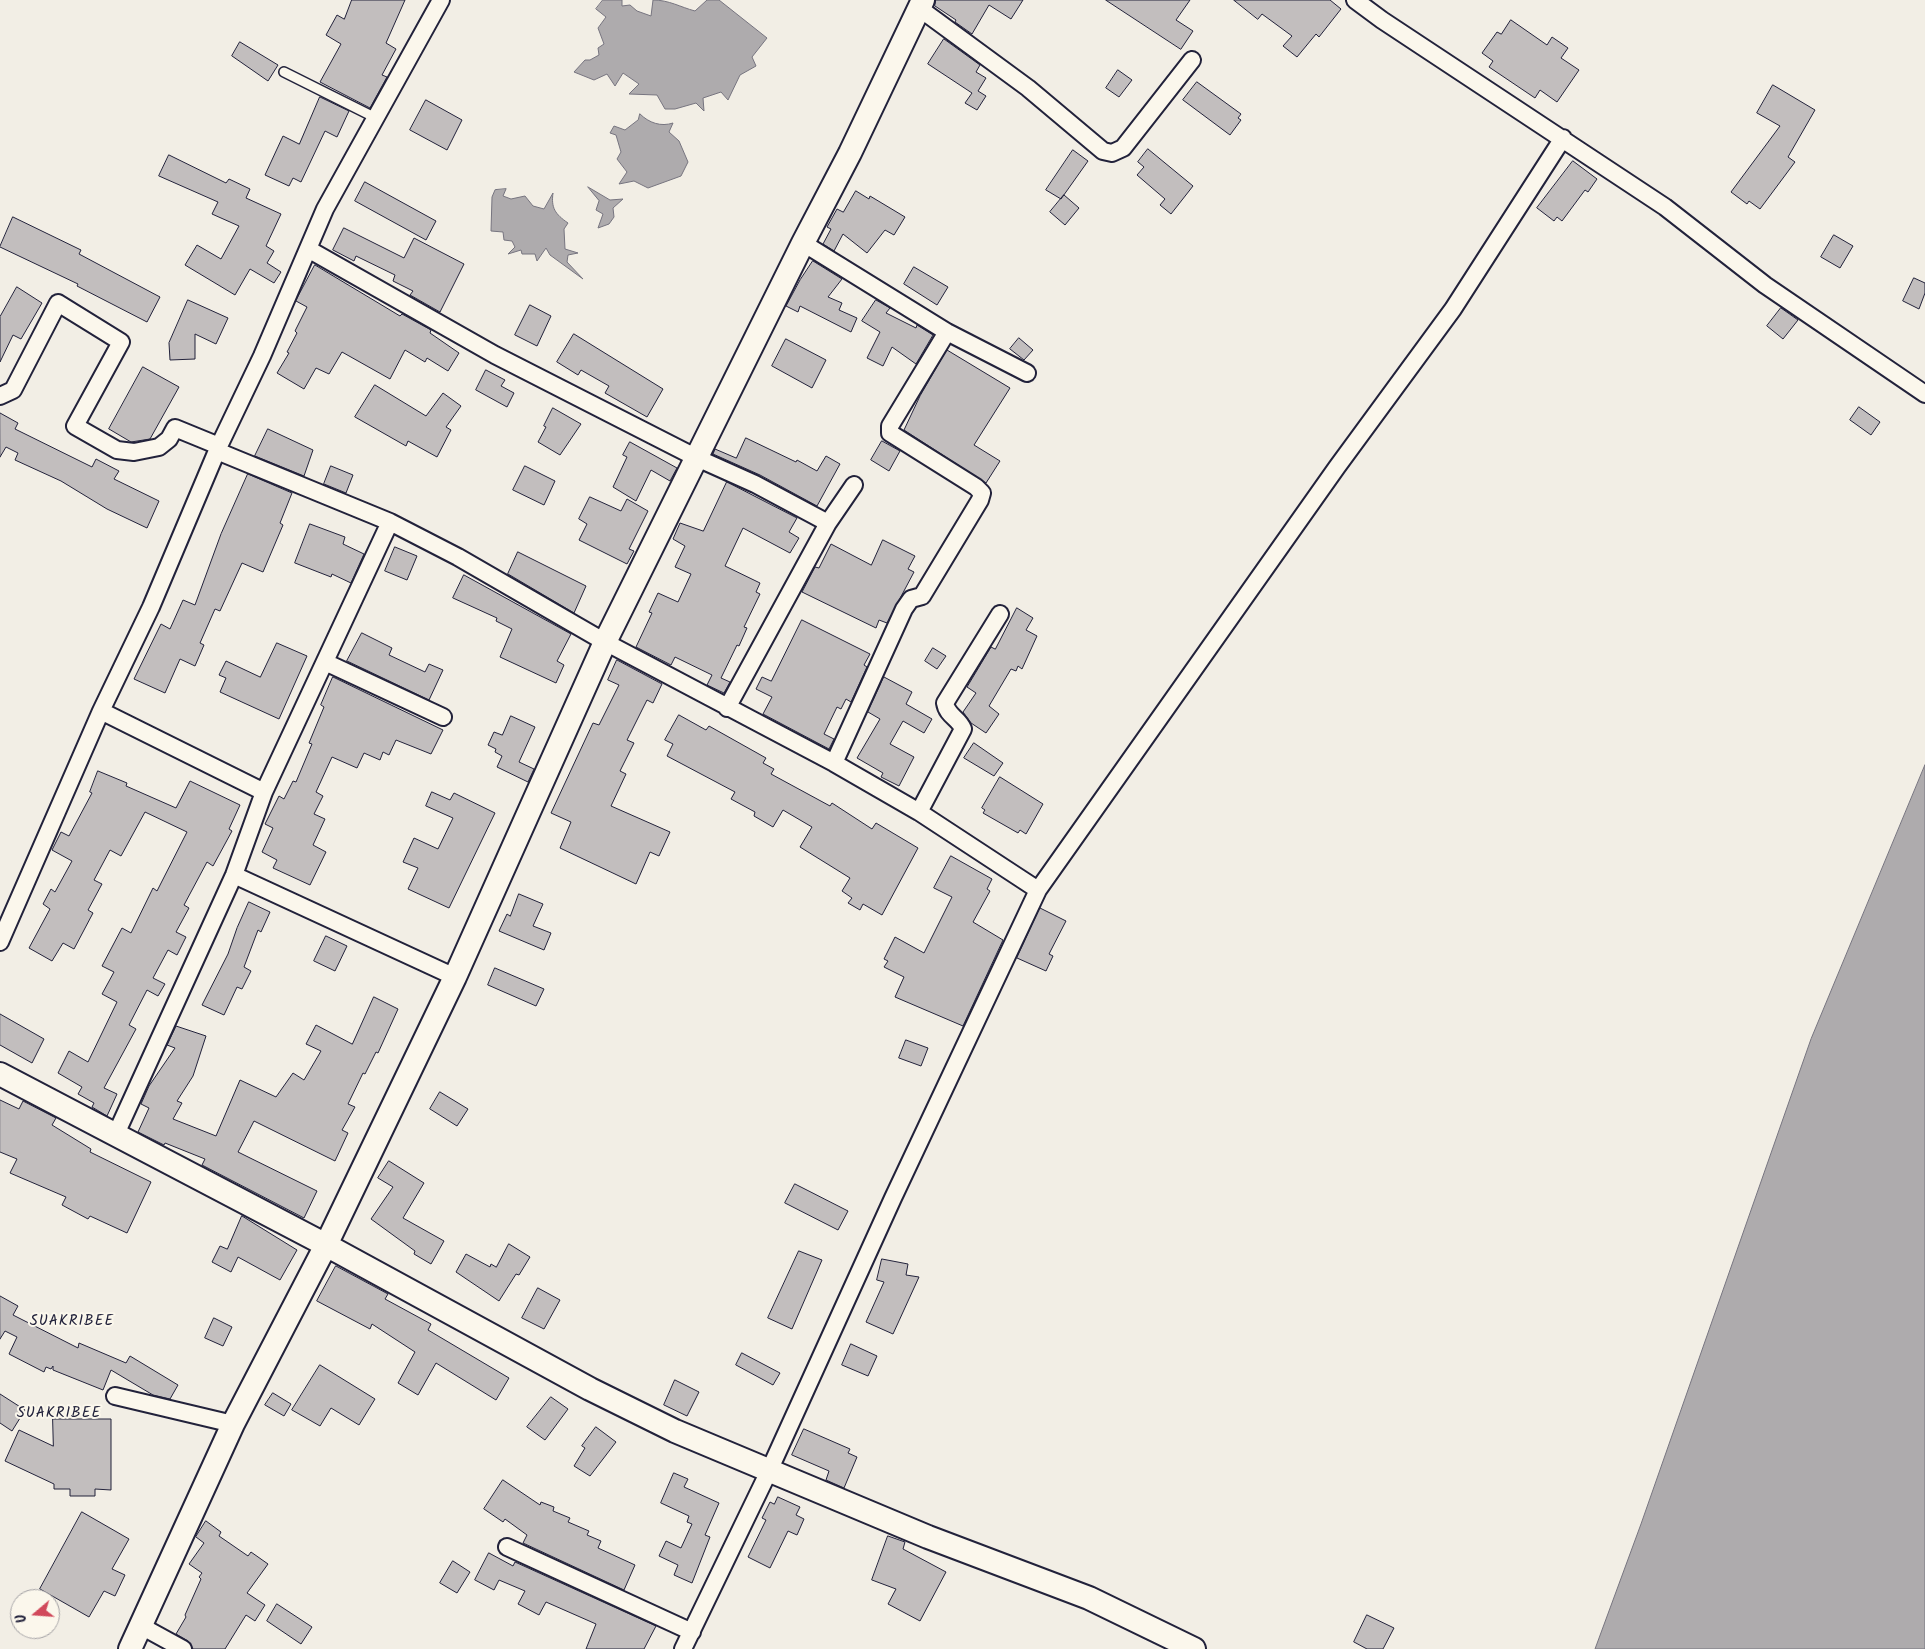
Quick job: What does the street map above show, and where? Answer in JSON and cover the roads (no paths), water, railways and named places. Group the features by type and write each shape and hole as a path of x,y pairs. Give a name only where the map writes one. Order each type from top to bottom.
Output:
{"street":[{"path":"0,942 101,712 151,607 218,448 262,356 325,209 441,0"},
{"path":"1355,0 1382,20 1665,207 1764,285 1925,394"},
{"path":"130,1649 233,1424 326,1245 455,977 605,642 803,243 850,153 921,4 1020,82 1102,151 1112,153 1123,148 1192,60"},
{"path":"683,1649 832,1338 893,1198 1038,890 1336,467 1453,309 1563,138"},
{"path":"803,243 947,332 1027,373"},
{"path":"308,249 495,355 697,458 755,484 828,523"},
{"path":"0,396 13,390 58,303 121,342 75,426 117,450 134,452 159,447 169,439 175,428 390,522 458,556 605,642 834,763 919,812 1038,890"},
{"path":"834,763 904,609 911,599 922,596 980,500 982,493 976,487 890,432 890,426 947,332"},
{"path":"727,708 828,523 854,485"},
{"path":"116,1134 234,875 264,792 390,522"},
{"path":"919,812 963,728 946,710 945,703 1000,614"},
{"path":"325,662 443,717"},
{"path":"101,712 264,792"},
{"path":"234,875 455,977"},
{"path":"0,1074 326,1245 590,1389 675,1431 928,1537 1089,1598 1194,1649"},
{"path":"116,1396 233,1424"},
{"path":"507,1547 692,1632"},
{"path":"141,1626 183,1649"}],"lane":[{"path":"284,72 376,118"}],"district":[{"name":"SUAKRIBEE","path":"72,1322"},
{"name":"SUAKRIBEE","path":"59,1414"}]}
